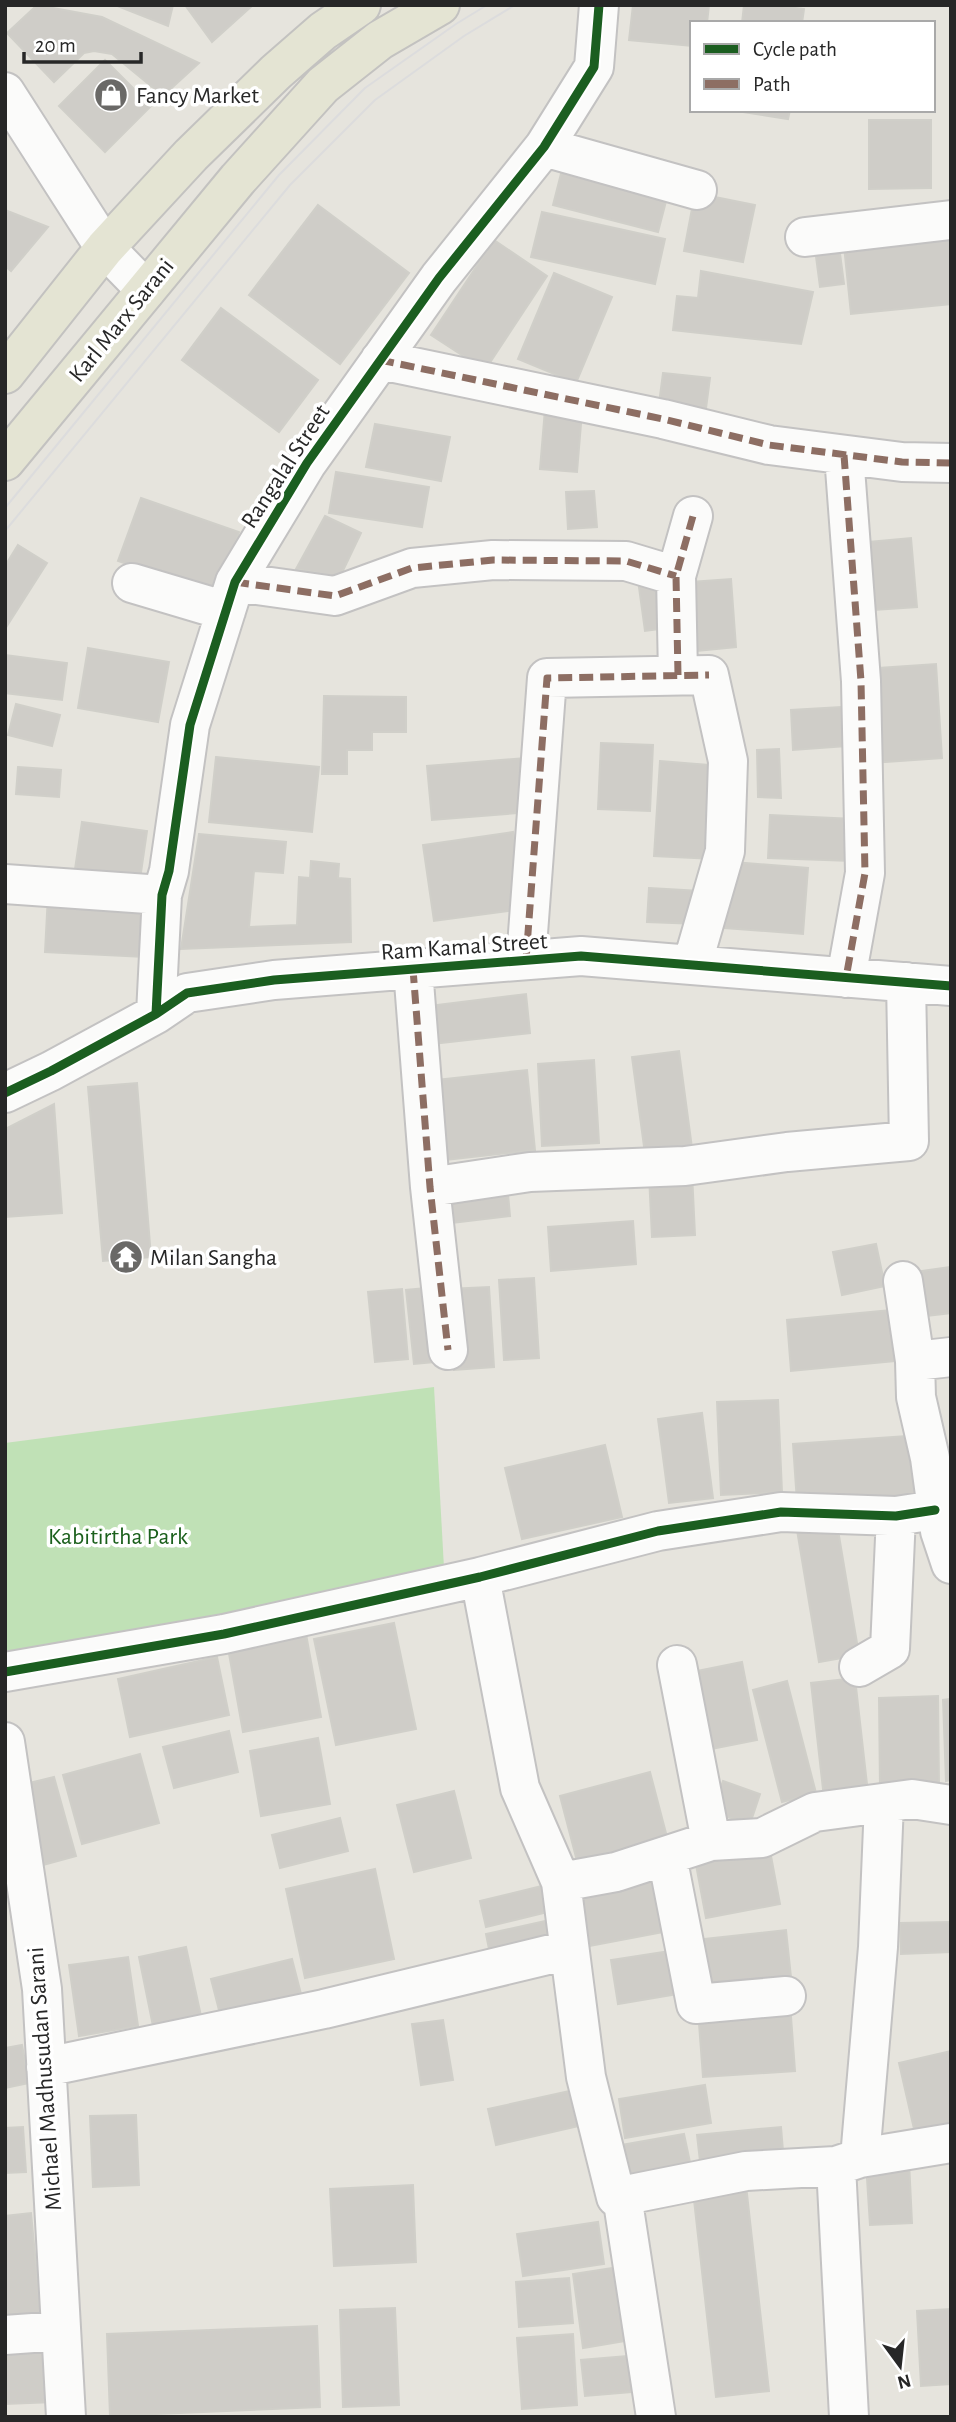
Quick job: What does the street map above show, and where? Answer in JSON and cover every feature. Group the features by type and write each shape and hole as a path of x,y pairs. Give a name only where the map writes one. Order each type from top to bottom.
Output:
{"main road":[{"path":"5,374 105,248 191,155 276,72 323,31 361,5"},
{"name":"Karl Marx Sarani","path":"5,461 237,179 323,85 380,40 440,5"}],"street":[{"name":"Rangalal Street","path":"156,1014 162,895 169,871 190,725 230,596 307,463 439,278 544,147 594,67 599,5"},
{"path":"5,92 105,248 146,290"},
{"path":"544,147 697,190"},
{"path":"805,237 951,220"},
{"path":"380,360 663,419 769,445 902,462 951,463"},
{"path":"844,455 861,681 866,873 846,978"},
{"path":"678,675 676,576 693,516"},
{"path":"132,583 230,596 335,596 412,568 493,560 626,561 676,576"},
{"path":"526,960 547,678 709,675 728,761 725,851 692,965"},
{"path":"5,884 162,895"},
{"name":"Ram Kamal Street","path":"5,1093 156,1014 187,993 274,980 581,956 951,986"},
{"path":"413,969 430,1187 448,1350"},
{"path":"430,1187 530,1172 685,1166 787,1152 909,1141 906,982"},
{"path":"903,1281 933,1359 916,1396 930,1458 935,1510 951,1564"},
{"path":"5,1672 224,1634 480,1577 658,1531 781,1512 896,1516 935,1510"},
{"path":"859,1667 890,1649 896,1516"},
{"path":"480,1577 520,1788 561,1882 586,2077 617,2197 623,2202 656,2417"},
{"path":"677,1665 712,1841"},
{"name":"Michael Madhusudan Sarani","path":"5,1742 16,1894 42,1989 66,2417"},
{"path":"561,1882 616,1872 712,1841 762,1839 815,1812 912,1799 951,1805"},
{"path":"849,2417 848,2162 878,1947 884,1803"},
{"path":"667,1856 696,2004 786,1996"},
{"path":"46,2067 324,2009 568,1950"},
{"path":"617,2197 746,2171 848,2162 951,2143"},
{"path":"5,2334 61,2331"}],"green space":[{"name":"Kabitirtha Park","path":"434,1387 444,1568 5,1666 5,1443"}],"building":[{"path":"37,5 102,17 199,63 163,96 112,54 94,51 84,53 54,82 7,33"},
{"path":"115,5 173,5 168,26"},
{"path":"185,5 253,5 212,42"},
{"path":"633,5 709,5 707,21 690,21 690,46 629,40"},
{"path":"744,5 804,9 802,21 742,21"},
{"path":"105,60 151,106 105,152 59,106"},
{"path":"743,112 790,112 788,119"},
{"path":"869,120 931,120 931,188 869,189"},
{"path":"565,158 670,186 658,232 553,205"},
{"path":"695,193 755,205 743,262 684,251"},
{"path":"318,205 409,273 340,364 249,295"},
{"path":"5,210 48,227 11,271 5,266"},
{"path":"542,212 665,239 655,284 531,257"},
{"path":"951,236 951,304 851,314 844,246"},
{"path":"494,240 547,276 485,370 431,335"},
{"path":"839,246 844,284 820,287 815,249"},
{"path":"701,271 813,292 801,344 673,330 677,296 698,298"},
{"path":"554,273 612,297 576,383 518,359"},
{"path":"221,308 318,380 279,432 182,360"},
{"path":"663,373 710,378 705,416 658,411"},
{"path":"545,409 582,412 577,472 540,469"},
{"path":"375,424 450,437 441,481 366,467"},
{"path":"336,472 429,487 422,527 329,513"},
{"path":"594,491 597,527 568,529 566,492"},
{"path":"141,498 239,532 217,596 118,561"},
{"path":"325,516 361,533 340,577 296,569"},
{"path":"911,538 917,607 874,610 869,542"},
{"path":"18,545 47,563 5,629 5,566"},
{"path":"669,576 676,627 645,631 638,580"},
{"path":"731,579 736,647 697,651 691,582"},
{"path":"88,648 169,662 158,722 78,708"},
{"path":"5,655 67,663 62,700 5,693"},
{"path":"936,664 942,758 871,763 864,669"},
{"path":"324,696 406,697 406,732 372,732 372,750 347,750 347,774 322,774"},
{"path":"16,704 60,715 52,746 8,735"},
{"path":"858,706 860,745 793,750 791,710"},
{"path":"601,743 653,745 650,811 598,809"},
{"path":"779,749 781,798 758,797 757,750"},
{"path":"216,757 319,767 312,832 209,822"},
{"path":"525,758 530,812 432,820 427,766"},
{"path":"660,761 721,766 714,859 654,856"},
{"path":"18,767 61,770 59,797 16,794"},
{"path":"770,815 854,819 852,861 768,858"},
{"path":"82,822 147,831 139,886 74,876"},
{"path":"513,832 523,909 434,921 423,845"},
{"path":"199,834 286,842 283,873 254,871 249,927 297,925 299,877 310,878 311,861 339,864 338,878 350,879 351,942 181,949"},
{"path":"733,862 808,868 803,934 712,927"},
{"path":"649,888 700,891 698,924 647,922"},
{"path":"48,895 149,901 145,957 45,952"},
{"path":"526,994 530,1033 433,1044 428,1006"},
{"path":"679,1051 692,1148 645,1154 632,1057"},
{"path":"594,1060 599,1143 542,1146 538,1064"},
{"path":"527,1070 535,1150 446,1160 437,1080"},
{"path":"137,1083 151,1257 103,1261 88,1087"},
{"path":"54,1104 62,1213 5,1217 5,1129"},
{"path":"692,1173 695,1235 652,1237 649,1175"},
{"path":"507,1183 510,1216 444,1224 439,1192"},
{"path":"633,1221 636,1264 551,1271 548,1227"},
{"path":"876,1244 885,1286 842,1295 833,1252"},
{"path":"951,1267 951,1313 927,1316 921,1271"},
{"path":"534,1278 539,1358 504,1360 499,1280"},
{"path":"436,1287 445,1361 414,1364 406,1290"},
{"path":"489,1287 494,1367 454,1370 448,1289"},
{"path":"402,1289 408,1359 375,1362 368,1292"},
{"path":"901,1309 905,1360 791,1371 787,1320"},
{"path":"778,1400 782,1492 721,1495 717,1402"},
{"path":"702,1413 713,1498 669,1503 658,1419"},
{"path":"921,1435 925,1494 797,1502 793,1444"},
{"path":"605,1445 622,1517 522,1539 505,1468"},
{"path":"836,1518 859,1655 819,1662 796,1524"},
{"path":"394,1623 416,1729 336,1745 314,1639"},
{"path":"306,1634 321,1717 243,1732 228,1648"},
{"path":"217,1657 229,1715 130,1737 118,1679"},
{"path":"742,1662 757,1740 706,1750 692,1672"},
{"path":"855,1678 868,1793 824,1798 811,1683"},
{"path":"787,1681 816,1793 782,1802 753,1690"},
{"path":"938,1696 939,1785 880,1787 879,1698"},
{"path":"951,1699 951,1780 946,1781 943,1700"},
{"path":"229,1731 238,1772 174,1788 163,1747"},
{"path":"318,1738 330,1804 261,1816 250,1751"},
{"path":"140,1754 159,1823 82,1844 63,1775"},
{"path":"650,1772 667,1837 577,1861 560,1796"},
{"path":"54,1777 76,1856 43,1865 21,1785"},
{"path":"723,1781 760,1794 750,1824 712,1812"},
{"path":"454,1791 471,1858 414,1872 397,1805"},
{"path":"340,1818 348,1851 280,1868 272,1835"},
{"path":"768,1840 780,1904 706,1918 694,1854"},
{"path":"375,1869 394,1959 305,1978 286,1889"},
{"path":"664,1872 674,1930 589,1946 578,1888"},
{"path":"554,1883 560,1909 486,1927 480,1901"},
{"path":"559,1918 565,1944 491,1959 486,1934"},
{"path":"951,1922 951,1952 901,1954 900,1923"},
{"path":"786,1930 791,1977 702,1987 696,1940"},
{"path":"186,1947 201,2016 153,2026 139,1957"},
{"path":"677,1950 684,1993 618,2004 611,1960"},
{"path":"128,1957 138,2026 79,2036 69,1965"},
{"path":"292,1959 301,1994 220,2014 211,1979"},
{"path":"790,2003 795,2071 703,2077 698,2010"},
{"path":"443,2020 453,2080 421,2085 412,2024"},
{"path":"22,2045 29,2083 5,2088 5,2048"},
{"path":"951,2051 951,2134 917,2142 899,2063"},
{"path":"705,2085 711,2123 625,2138 619,2099"},
{"path":"588,2087 596,2122 496,2145 488,2109"},
{"path":"136,2115 139,2185 93,2187 90,2116"},
{"path":"23,2127 26,2172 5,2173 5,2128"},
{"path":"781,2127 784,2163 701,2170 697,2135"},
{"path":"684,2134 691,2167 628,2178 621,2145"},
{"path":"909,2161 912,2223 870,2225 866,2163"},
{"path":"413,2185 416,2262 334,2266 330,2189"},
{"path":"746,2185 769,2391 716,2397 693,2191"},
{"path":"31,2213 41,2317 5,2321 5,2216"},
{"path":"598,2222 604,2264 523,2276 517,2234"},
{"path":"626,2266 637,2339 583,2348 573,2274"},
{"path":"569,2278 573,2323 519,2327 516,2282"},
{"path":"395,2308 399,2405 343,2407 340,2310"},
{"path":"951,2309 951,2384 921,2386 917,2311"},
{"path":"317,2326 320,2407 110,2416 107,2334"},
{"path":"573,2334 577,2405 522,2409 517,2338"},
{"path":"52,2347 54,2402 5,2404 5,2349"},
{"path":"639,2355 643,2391 585,2396 581,2360"}],"tram line":[{"path":"5,508 279,175 365,88 487,5"},
{"path":"5,531 290,185 375,100 464,36 515,5"}],"marked path":[{"path":"380,360 663,419 769,445 902,462 951,463"},
{"path":"844,455 861,681 865,873 846,978"},
{"path":"678,675 676,576 693,516"},
{"path":"235,582 335,596 412,568 493,560 626,561 676,576"},
{"path":"526,960 547,678 709,675"},
{"path":"413,969 430,1187 448,1350"}],"cycle path":[{"path":"156,1014 162,895 169,871 190,725 235,582 307,463 439,278 544,147 594,67 599,5"},
{"path":"5,1093 156,1014 187,993 274,980 581,956 951,986"},
{"path":"5,1672 224,1634 480,1577 658,1531 781,1512 896,1516 935,1510"}],"place":[{"name":"Fancy Market","path":"111,95"},
{"name":"Milan Sangha","path":"126,1257"}]}
